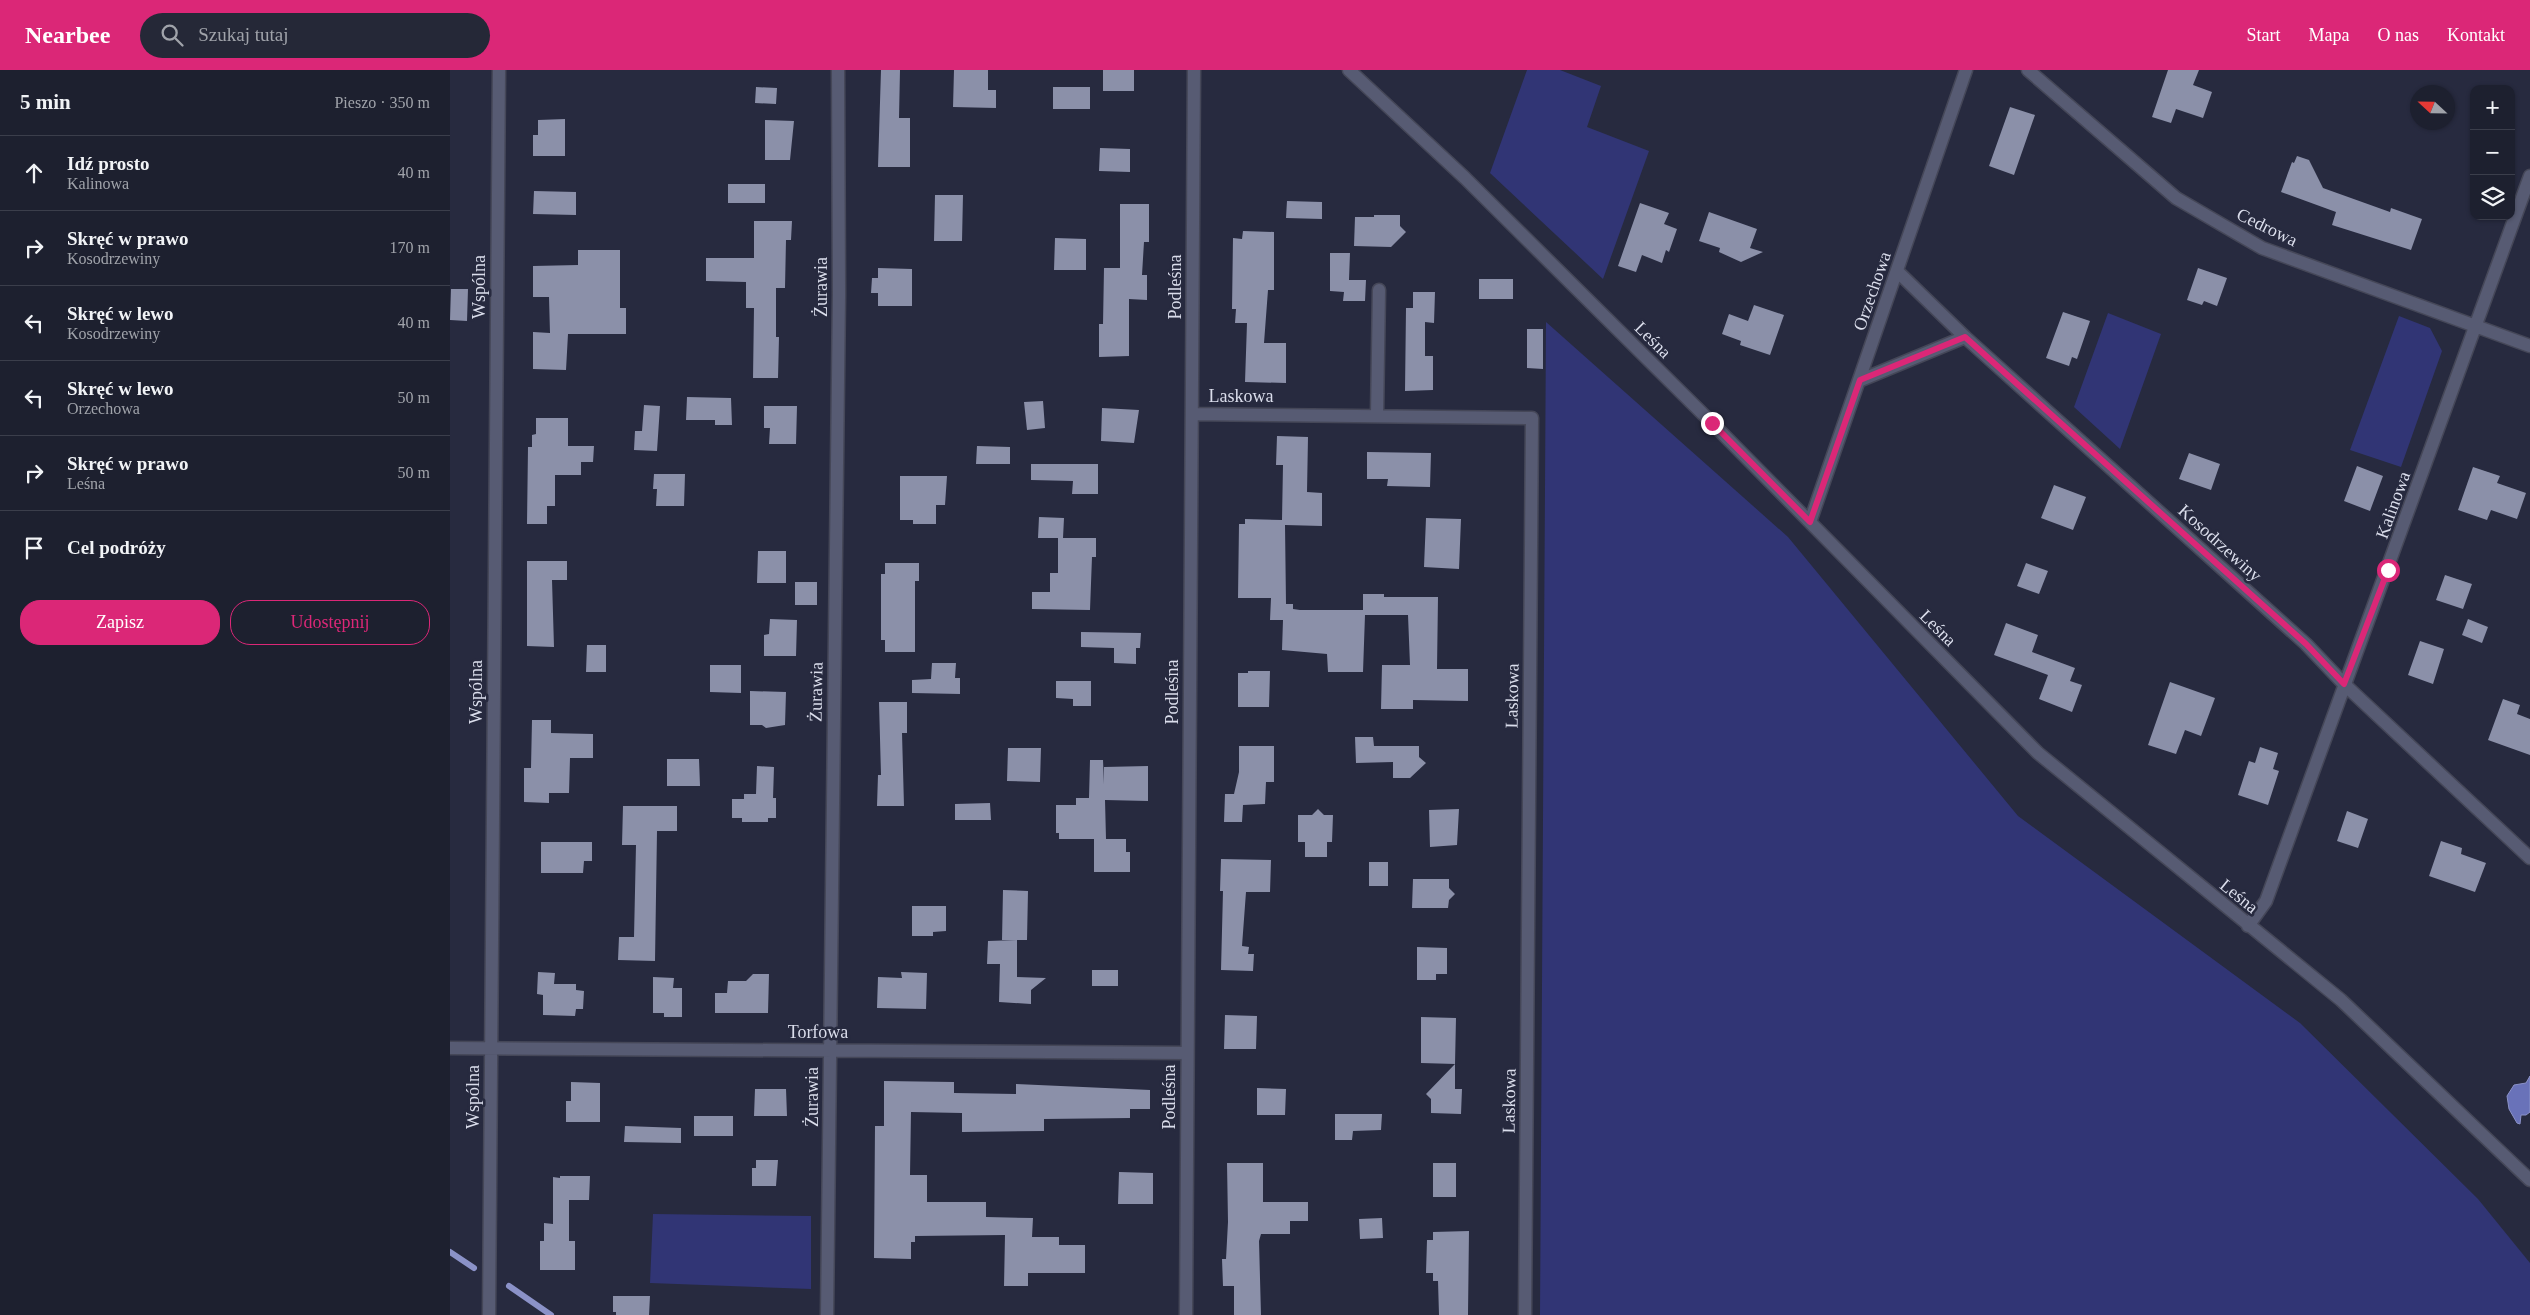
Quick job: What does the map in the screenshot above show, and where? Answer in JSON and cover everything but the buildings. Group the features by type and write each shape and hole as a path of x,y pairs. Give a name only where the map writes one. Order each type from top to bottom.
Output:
{"street":[{"name":"Wspólna","path":"489,1315 499,70"},
{"name":"Żurawia","path":"827,1315 839,294 838,70"},
{"name":"Podleśna","path":"1186,1315 1186,1053 1194,70"},
{"name":"Leśna","path":"1349,70 1464,178 1810,522 2038,753 2341,1000 2530,1180"},
{"name":"Orzechowa","path":"1810,522 1966,70"},
{"name":"Cedrowa","path":"2028,70 2161,186 2184,203 2262,248 2475,328 2530,346"},
{"name":"Kalinowa","path":"2248,926 2266,901 2530,176"},
{"name":"Kosodrzewiny","path":"1897,271 1965,337 2306,644 2344,684 2530,858"},
{"path":"1378,290 1378,415"},
{"path":"1860,380 1965,337"},
{"name":"Laskowa","path":"1192,414 1532,418 1524,1315"},
{"name":"Torfowa","path":"450,1048 830,1049 1186,1053"}],"shaded area":[{"path":"1527,70 1560,70 1601,86 1587,127 1649,151 1603,279 1490,173"},
{"path":"2108,313 2161,334 2120,449 2074,407"},
{"path":"2399,316 2430,328 2442,351 2401,467 2350,450"},
{"path":"1546,322 1788,537 2018,816 2300,1023 2478,1199 2530,1263 2530,1315 1540,1315"},
{"path":"653,1214 811,1216 811,1289 650,1283"}],"water":[{"path":"2530,1076 2530,1112 2526,1115 2521,1115 2520,1124 2517,1123 2509,1109 2507,1096 2514,1085 2526,1083"}],"waterway":[{"path":"450,1252 474,1268"},
{"path":"509,1286 551,1315"}],"route":[{"path":"1712,423 1810,522 1860,380 1965,337 2306,644 2344,684 2388,570"}]}
